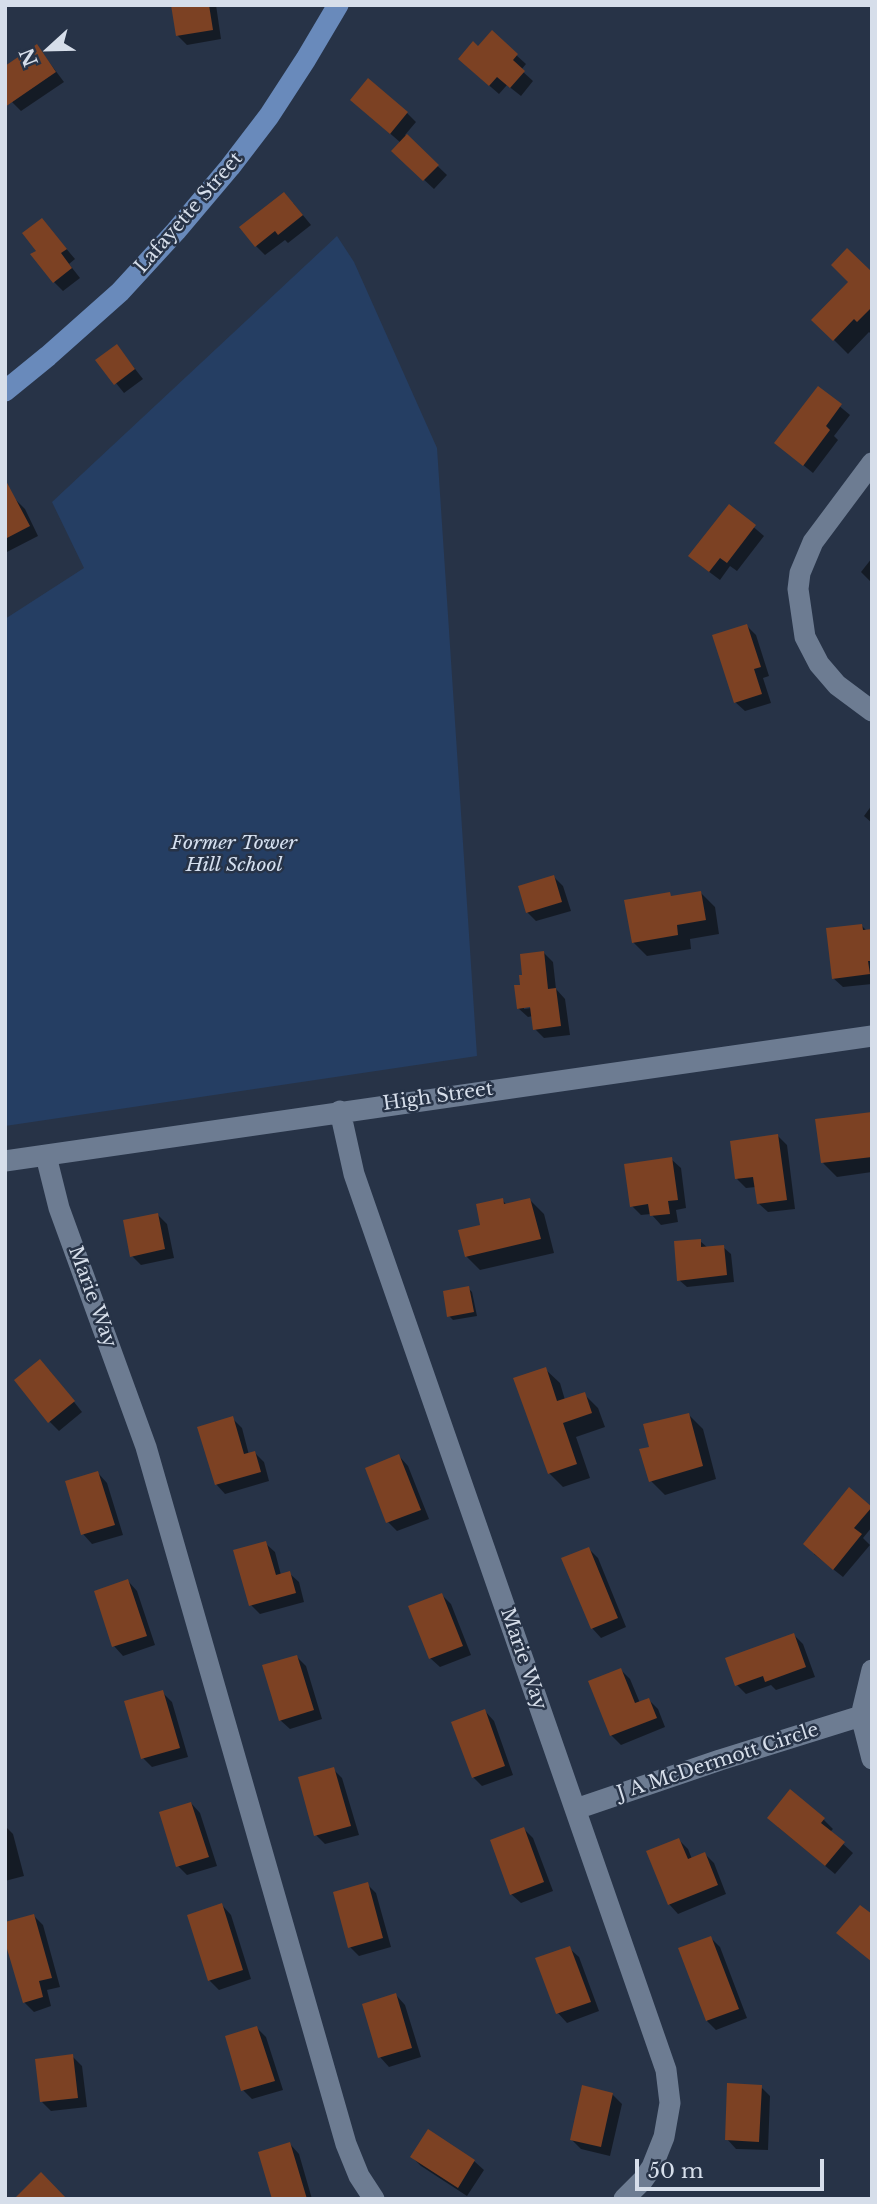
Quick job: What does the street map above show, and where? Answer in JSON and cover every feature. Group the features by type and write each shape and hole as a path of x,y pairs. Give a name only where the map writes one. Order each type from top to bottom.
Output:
{"main road":[{"name":"Lafayette Street","path":"5,391 120,292 230,167 306,59 330,8"}],"street":[{"path":"872,463 813,542 800,573 797,589 805,637 819,664 837,685 872,711"},
{"name":"High Street","path":"5,1161 872,1036"},
{"name":"Marie Way","path":"340,1111 354,1174 660,2051 669,2087 668,2121 659,2153 643,2180 624,2199"},
{"name":"Marie Way","path":"46,1156 59,1208 146,1447 346,2144 359,2176 374,2199"},
{"path":"872,1670 861,1716 872,1759"},
{"name":"J A McDermott Circle","path":"576,1809 861,1716"}],"green space":[{"name":"Former Tower Hill School","path":"337,236 354,262 437,448 477,1056 5,1126 5,619 84,568 52,502"}],"building":[{"path":"171,5 209,5 213,30 176,36"},
{"path":"492,30 518,54 513,60 525,71 510,88 497,77 489,86 458,59 473,41 478,46"},
{"path":"37,44 56,72 5,107 5,66"},
{"path":"368,78 408,112 390,134 350,100"},
{"path":"407,134 439,165 423,181 391,151"},
{"path":"284,192 303,215 278,235 275,231 255,247 239,227"},
{"path":"42,218 67,249 61,253 72,268 53,283 30,254 36,251 22,233"},
{"path":"847,248 872,272 872,307 857,322 854,319 833,341 811,320 848,282 831,265"},
{"path":"117,344 135,369 114,385 95,360"},
{"path":"818,386 842,404 826,426 830,430 803,466 774,443"},
{"path":"5,479 30,526 5,539"},
{"path":"729,504 756,525 727,563 720,558 709,572 688,556"},
{"path":"747,624 761,667 754,669 762,694 734,703 712,635"},
{"path":"554,875 562,902 526,913 518,886"},
{"path":"701,891 706,920 677,925 678,935 632,943 624,900 670,892 671,896"},
{"path":"862,924 863,930 872,929 872,961 868,961 870,974 832,979 826,928"},
{"path":"544,951 548,989 556,988 561,1026 533,1030 530,1007 517,1009 514,985 520,985 519,975 522,975 520,954"},
{"path":"872,1112 872,1157 821,1163 815,1119"},
{"path":"778,1134 787,1200 757,1204 753,1177 735,1179 730,1141"},
{"path":"672,1157 678,1200 668,1201 670,1214 650,1216 648,1204 630,1207 624,1164"},
{"path":"503,1198 504,1204 530,1198 541,1239 465,1257 458,1230 480,1225 476,1204"},
{"path":"158,1213 165,1249 130,1257 123,1220"},
{"path":"701,1239 701,1247 724,1245 727,1275 677,1281 674,1241"},
{"path":"469,1286 474,1312 447,1317 443,1291"},
{"path":"40,1359 75,1401 48,1423 14,1380"},
{"path":"546,1367 557,1401 585,1392 592,1413 563,1423 577,1464 548,1474 513,1378"},
{"path":"689,1413 703,1466 649,1482 639,1449 649,1447 643,1424"},
{"path":"233,1416 244,1454 255,1451 261,1472 215,1485 197,1427"},
{"path":"399,1454 421,1510 386,1523 365,1468"},
{"path":"98,1471 115,1525 81,1535 65,1481"},
{"path":"849,1487 872,1507 854,1528 862,1534 833,1570 803,1544"},
{"path":"266,1541 276,1575 290,1571 296,1593 249,1606 233,1550"},
{"path":"589,1547 618,1618 591,1629 561,1558"},
{"path":"128,1579 147,1636 112,1647 94,1591"},
{"path":"442,1593 463,1646 429,1659 408,1606"},
{"path":"794,1633 806,1667 765,1682 763,1676 735,1686 725,1658"},
{"path":"297,1655 314,1710 279,1721 262,1665"},
{"path":"621,1668 635,1703 649,1698 657,1718 610,1736 588,1681"},
{"path":"163,1690 180,1748 141,1759 124,1701"},
{"path":"485,1709 505,1766 472,1778 451,1722"},
{"path":"334,1767 351,1826 314,1836 298,1777"},
{"path":"790,1789 825,1818 821,1823 845,1842 825,1866 767,1818"},
{"path":"191,1802 209,1857 176,1867 159,1812"},
{"path":"524,1827 544,1882 510,1895 490,1840"},
{"path":"679,1838 688,1859 705,1852 718,1885 668,1905 646,1851"},
{"path":"368,1882 383,1938 348,1948 333,1892"},
{"path":"222,1903 243,1970 208,1981 187,1915"},
{"path":"860,1905 872,1914 872,1962 836,1933"},
{"path":"34,1914 52,1978 39,1981 43,1997 23,2003 5,1942 5,1922"},
{"path":"711,1936 739,2009 706,2021 678,1948"},
{"path":"570,1946 591,2002 556,2014 535,1958"},
{"path":"396,1993 412,2048 378,2058 362,2004"},
{"path":"257,2026 275,2081 241,2091 225,2036"},
{"path":"73,2054 78,2098 40,2102 35,2059"},
{"path":"727,2083 762,2085 759,2142 725,2140"},
{"path":"582,2085 613,2093 601,2147 570,2140"},
{"path":"428,2129 475,2160 458,2188 410,2157"},
{"path":"290,2142 307,2199 272,2199 258,2152"},
{"path":"41,2172 67,2199 14,2199"}]}
